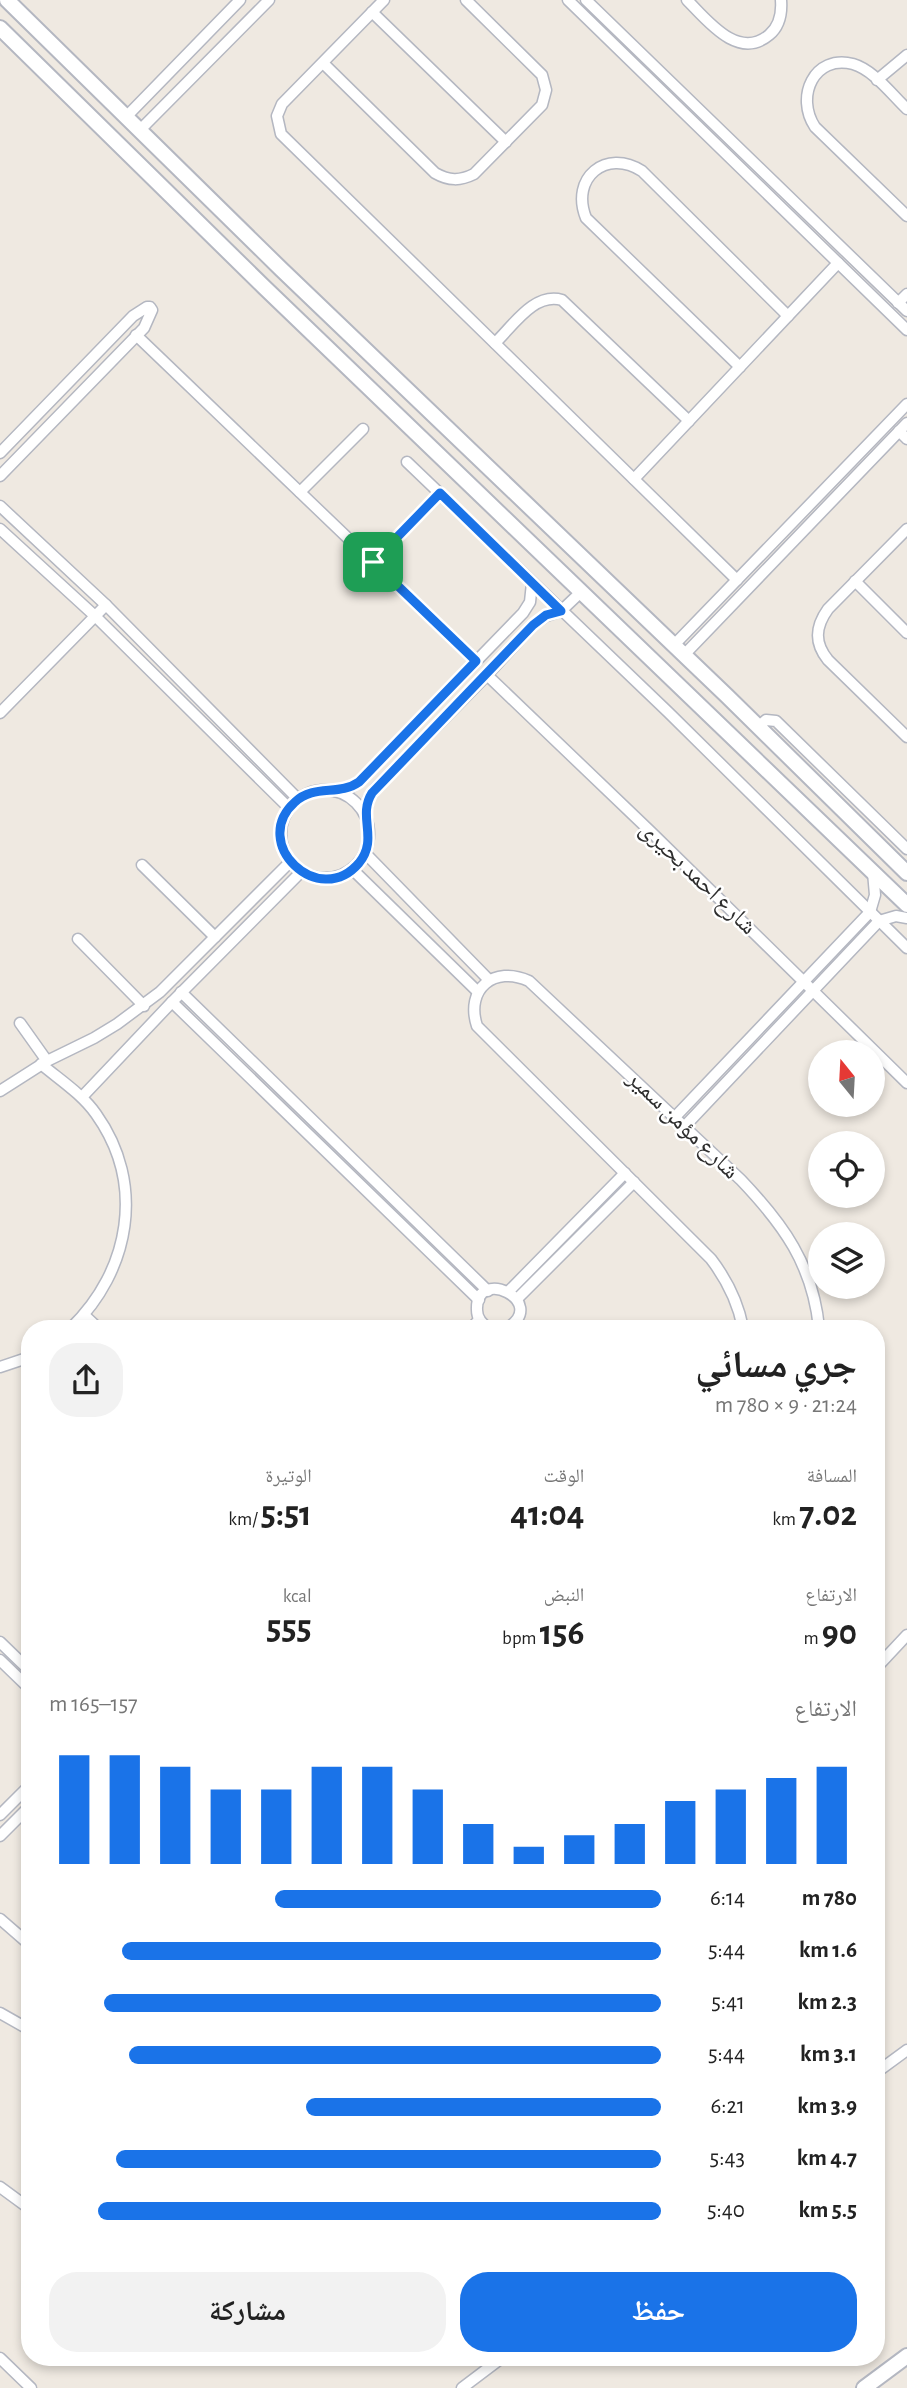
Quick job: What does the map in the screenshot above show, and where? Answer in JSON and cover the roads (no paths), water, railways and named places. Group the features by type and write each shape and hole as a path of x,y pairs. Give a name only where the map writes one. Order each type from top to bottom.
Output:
{"street":[{"path":"6,0 907,873"},
{"path":"126,117 240,0"},
{"path":"139,130 269,0"},
{"path":"384,0 282,104 277,116 281,134 737,580"},
{"path":"323,63 435,173 458,180 474,174 542,105 545,82 536,69 466,0"},
{"path":"568,0 907,330"},
{"path":"586,0 907,311"},
{"path":"687,0 729,39 749,43 768,36 775,29 780,19 781,0"},
{"path":"372,12 506,142"},
{"path":"0,28 518,532 907,905"},
{"path":"614,44 622,35"},
{"path":"877,80 907,55"},
{"path":"907,109 864,69 853,64 829,66 818,73 806,93 809,117 816,127 907,216"},
{"path":"740,368 586,218 581,198 587,178 613,163 634,165 788,316"},
{"path":"746,173 755,164"},
{"path":"634,479 838,263"},
{"path":"264,286 281,269"},
{"path":"898,303 907,294"},
{"path":"495,343 540,301 555,298 562,300 689,421"},
{"path":"0,453 133,316 150,307 152,310 148,322 0,476"},
{"path":"136,335 476,661"},
{"path":"679,650 737,580 907,404"},
{"path":"679,650 903,435 907,423"},
{"path":"300,492 363,429"},
{"path":"407,462 668,712 907,948"},
{"path":"373,562 440,493"},
{"path":"0,506 106,605 298,799"},
{"path":"518,532 536,513"},
{"path":"0,529 95,616 289,808"},
{"path":"906,531 821,619 817,641 828,660 907,737"},
{"path":"855,581 907,632"},
{"path":"532,583 532,596 527,608 359,782 348,789 316,791 298,799 289,808 284,818 281,841 290,862 301,872 327,878 345,874 352,869 365,853 369,834 365,815 369,798 376,788 539,620 561,611 582,591"},
{"path":"0,713 106,605"},
{"name":"شارع احمد بحيرى","path":"487,675 907,1083"},
{"path":"758,727 766,720 776,721 907,849"},
{"path":"335,791 353,800 365,815"},
{"path":"826,825 841,808"},
{"path":"365,853 489,980 478,992 474,1003 473,1015 484,1035 711,1259 726,1279 741,1320"},
{"path":"0,1091 44,1062 94,1038 144,1006 290,862"},
{"path":"142,865 215,937"},
{"path":"352,869 478,992"},
{"path":"82,1097 181,992 301,872"},
{"path":"674,1117 870,912 875,895 873,872"},
{"path":"685,1126 879,921 896,916 907,918"},
{"path":"78,939 144,1006"},
{"name":"شارع مؤمن سمير","path":"489,980 510,975 529,981 769,1208 787,1232 811,1288 817,1320"},
{"path":"181,992 488,1291"},
{"path":"172,1002 479,1300"},
{"path":"20,1023 44,1062 82,1097 96,1114 116,1152 122,1173 126,1205 123,1238 117,1259 103,1289 80,1320"},
{"path":"509,1291 625,1173"},
{"path":"517,1300 634,1182"},
{"path":"479,1320 479,1300 488,1291 495,1289 509,1291 517,1300 517,1319"},
{"path":"84,1315 89,1320"},
{"path":"0,1367 21,1360"},
{"path":"885,1658 907,1635"},
{"path":"0,1642 21,1662"},
{"path":"0,1660 21,1680"},
{"path":"0,1815 21,1794"},
{"path":"0,1836 21,1815"},
{"path":"0,1919 21,1937"},
{"path":"0,2013 21,2025"},
{"path":"885,2067 907,2050"},
{"path":"0,2187 21,2202"},
{"path":"864,2388 907,2356"},
{"path":"0,2358 31,2388"},
{"path":"462,2388 491,2366"}]}
